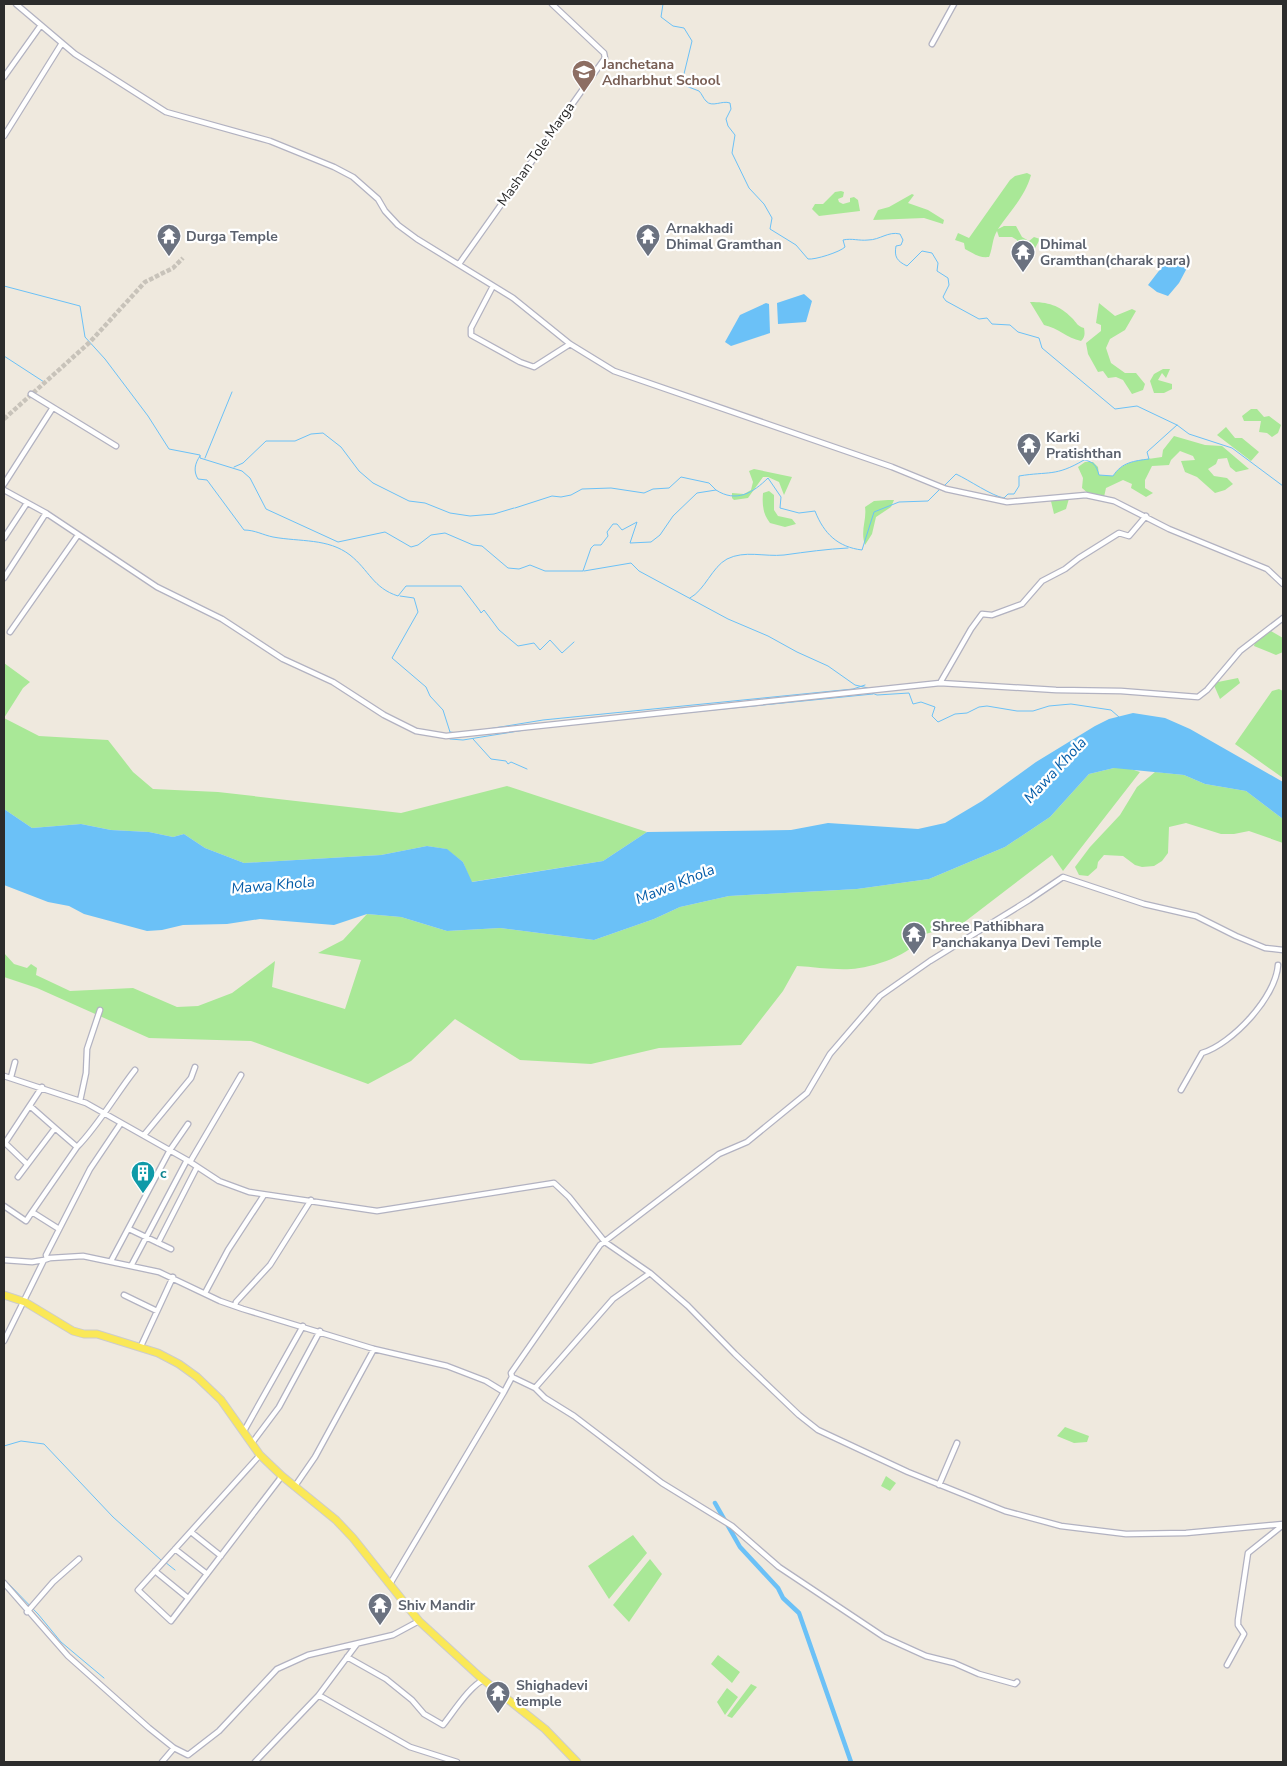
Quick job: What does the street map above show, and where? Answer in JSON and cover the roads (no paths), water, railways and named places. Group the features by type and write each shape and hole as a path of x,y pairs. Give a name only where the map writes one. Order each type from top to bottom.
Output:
{"main road":[{"path":"4,1295 25,1302 73,1331 84,1334 97,1334 141,1346 179,1364 197,1377 221,1400 260,1455 282,1476 336,1520 419,1620 485,1680 545,1729 577,1762"}],"street":[{"path":"16,4 75,54 166,112 270,141 359,181 378,199 398,225 513,298 570,344 614,371 946,489 1007,502 1070,495 1094,496 1114,501 1209,547 1267,569 1283,584"},
{"name":"Mashan Tole Marga","path":"459,264 605,58 604,53 552,4"},
{"path":"932,44 954,4"},
{"path":"4,77 41,25"},
{"path":"4,136 62,43"},
{"path":"493,286 471,328 471,335 520,362 534,367 570,344"},
{"path":"31,394 52,409 116,446"},
{"path":"4,484 52,409"},
{"path":"4,490 46,513 157,587 222,619 283,658 333,682 384,715 426,734 446,736 940,683 1056,690 1121,691 1198,697 1207,690 1240,651 1255,642 1283,618"},
{"path":"4,538 27,502"},
{"path":"4,578 46,513"},
{"path":"940,683 970,629 982,614 992,615 1022,604 1042,581 1066,569 1079,558 1120,533 1130,536 1146,516"},
{"path":"10,632 78,535"},
{"path":"390,1584 504,1392 512,1376 510,1373 590,1259 605,1242 643,1210 677,1188 719,1154 747,1142 807,1093 830,1054 880,996 938,955 1029,900 1063,877 1144,904 1196,916 1265,948 1283,950"},
{"path":"1181,1090 1202,1053 1212,1050 1244,1024 1266,1000 1278,972 1278,965"},
{"path":"80,1101 86,1073 87,1049 100,1010"},
{"path":"11,1077 15,1062"},
{"path":"144,1136 191,1078 196,1067"},
{"path":"4,1206 26,1221 77,1147 135,1070"},
{"path":"131,1266 189,1161 241,1075"},
{"path":"4,1076 80,1101 170,1150 219,1181 249,1192 264,1195 311,1200 377,1211 554,1183 605,1242 650,1274 688,1306 735,1354 799,1415 818,1430 939,1485 1005,1511 1061,1526 1126,1534 1186,1533 1283,1524"},
{"path":"27,1164 5,1142 42,1087"},
{"path":"30,1106 77,1147"},
{"path":"4,1341 90,1170 121,1123"},
{"path":"111,1261 170,1150 188,1124"},
{"path":"18,1177 55,1128"},
{"path":"158,1242 197,1167"},
{"path":"205,1293 228,1250 264,1195"},
{"path":"235,1306 236,1302 270,1266 311,1200"},
{"path":"32,1212 59,1229"},
{"path":"129,1229 171,1249"},
{"path":"4,1260 32,1262 83,1256 159,1272 235,1306 374,1348 447,1366 486,1381 504,1392"},
{"path":"535,1388 614,1299 650,1274"},
{"path":"141,1346 173,1278"},
{"path":"124,1296 157,1311"},
{"path":"244,1431 303,1326"},
{"path":"252,1443 279,1407 320,1331"},
{"path":"295,1486 315,1457 374,1348"},
{"path":"512,1376 535,1388 545,1398 574,1416 662,1482 732,1526 779,1567 884,1637 926,1656 954,1662 988,1676 1015,1684 1017,1682"},
{"path":"939,1485 957,1443"},
{"path":"260,1455 138,1590 171,1621 282,1476"},
{"path":"1226,1665 1244,1634 1238,1625 1238,1620 1248,1553 1283,1524"},
{"path":"191,1532 221,1556"},
{"path":"176,1549 207,1574"},
{"path":"27,1612 53,1582 79,1559"},
{"path":"155,1571 188,1598"},
{"path":"4,1583 27,1612 68,1656 174,1748 188,1755 219,1731 258,1688 283,1666 308,1655 393,1635 419,1620"},
{"path":"255,1762 318,1696 357,1644"},
{"path":"347,1657 386,1679 412,1700 424,1714 444,1725 470,1691 479,1682 485,1680"},
{"path":"318,1696 410,1747 457,1762"},
{"path":"162,1762 174,1748"}],"water":[{"path":"1173,258 1187,268 1179,283 1168,296 1157,292 1148,285 1168,259"},
{"path":"804,294 812,301 806,322 778,324 777,303"},
{"path":"766,303 769,304 770,333 731,346 725,342 740,315"},
{"name":"Mawa Khola","path":"1133,713 1165,718 1190,729 1283,782 1283,819 1246,791 1205,784 1184,775 1114,768 1089,774 1050,817 1005,847 929,879 857,889 729,896 680,907 654,919 594,940 500,928 447,931 401,917 367,914 334,925 260,919 227,924 183,925 147,931 84,914 69,906 48,902 4,885 4,809 32,828 81,824 111,830 149,832 173,837 184,834 205,848 244,863 381,855 427,846 447,849 463,862 472,882 603,861 647,832 791,830 828,823 918,829 945,823 982,801 1036,762 1095,726 1109,719"}],"waterway":[{"path":"663,4 661,17 673,26 684,28 692,41 683,78 686,86 699,91 708,103 730,103 731,109 726,119 728,126 735,135 732,153 749,188 764,204 772,218 770,229 796,245 808,259 821,257 842,249 845,247 843,240 872,240 896,233 900,234 903,240 901,245 896,246 895,253 897,258 907,266 922,251 932,253 938,263 937,271 948,278 949,285 943,297 946,301 979,319 987,318 992,324 1010,325 1018,332 1039,338 1042,348 1115,409 1137,406 1177,425 1189,434 1232,448 1283,486"},
{"path":"4,286 80,306 85,337 105,359 148,416 169,449 200,455 200,458 242,471 250,478 266,509 338,542 385,532 411,547 418,545 431,535 445,533 473,545 482,546 508,568 519,569 530,565 545,571 583,571 591,548 594,545 601,545 608,536 607,532 613,524 617,524 622,530 637,522 630,543 651,542 660,535 673,516 697,493 716,490 723,494 737,496 750,492 768,478 781,497 780,508 799,513 815,511 827,533 833,538 846,546 862,550 874,512 899,502 928,501 940,489"},
{"path":"4,356 44,382"},
{"path":"205,458 232,392"},
{"path":"943,487 956,474 1004,498 1008,494 1014,494 1019,486 1019,476 1059,471 1084,460 1094,464 1099,475 1113,476 1124,465 1149,459 1147,452 1177,425"},
{"path":"234,467 243,463 266,441 295,441 311,434 323,433 341,447 359,471 373,483 409,501 425,503 450,513 470,516 494,514 514,508"},
{"path":"200,456 195,467 198,479 207,480 244,530 283,539 323,543 332,546 350,555 377,583 390,593 398,596 406,586 461,586 481,613 484,610 499,630 518,646 534,643 540,650 550,640 562,653 574,642"},
{"path":"515,508 552,496 571,495 582,489 611,488 644,493 653,489 669,488 681,477 709,483 716,490"},
{"path":"690,598 700,590 722,563 734,556 748,554 784,555 848,548"},
{"path":"584,571 631,563 639,571 728,619 768,636 828,666 855,685 868,688"},
{"path":"400,596 414,598 418,612 392,658 426,687 430,696 443,710 450,732"},
{"path":"476,731 543,720 853,689 865,685"},
{"path":"872,693 877,695 909,693 913,704 921,702 935,707 932,716 938,722 955,714 967,713 979,707 987,706 1017,711 1033,711 1049,706 1071,704 1111,710 1119,717"},
{"path":"683,713 873,694"},
{"path":"450,739 463,740 537,728"},
{"path":"450,732 457,733"},
{"path":"473,739 491,759 506,761 508,764 511,762 527,769"},
{"path":"4,1446 21,1441 44,1444 113,1517 161,1560"},
{"path":"715,1503 740,1547 778,1588 783,1598 799,1613 851,1762"},
{"path":"165,1562 175,1570"},
{"path":"4,1579 38,1614 61,1642 104,1678"}],"tunnel":[{"path":"4,419 90,342 145,282 173,268 183,258"}],"place":[{"name":"Janchetana Adharbhut School","path":"584,93"},
{"name":"Durga Temple","path":"169,257"},
{"name":"Arnakhadi Dhimal Gramthan","path":"648,257"},
{"name":"Dhimal Gramthan(charak para)","path":"1023,273"},
{"name":"Karki Pratishthan","path":"1029,466"},
{"name":"Shree Pathibhara Panchakanya Devi Temple","path":"914,955"},
{"name":"c","path":"143,1194"},
{"name":"Shiv Mandir","path":"380,1626"},
{"name":"Shighadevi temple","path":"498,1714"}]}
